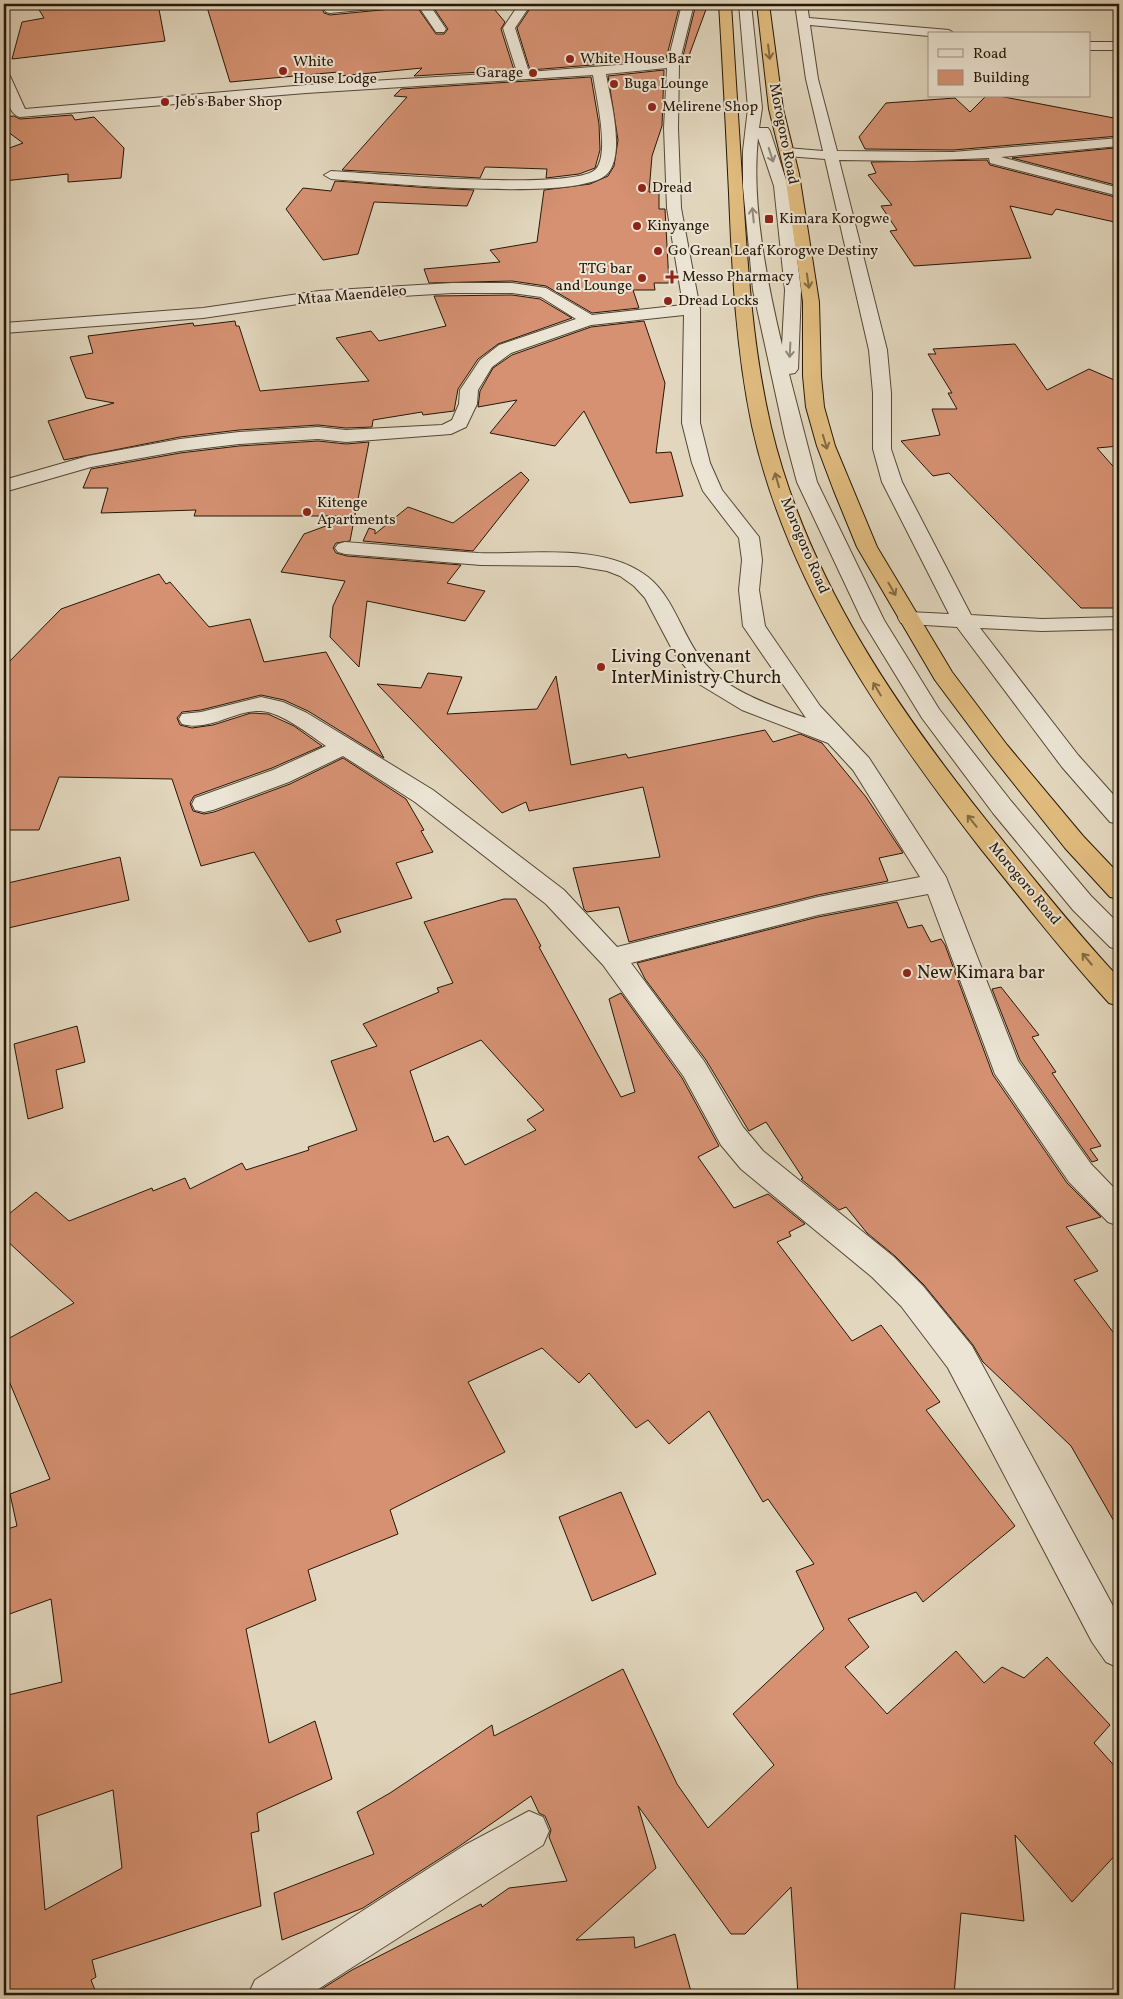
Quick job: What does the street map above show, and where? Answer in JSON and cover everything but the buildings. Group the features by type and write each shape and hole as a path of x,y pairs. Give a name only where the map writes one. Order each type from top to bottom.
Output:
{"highway":[{"name":"Morogoro Road","path":"725,4 742,309 763,430 780,490 806,557 844,635 890,710 946,788 1019,879 1119,996"},
{"name":"Morogoro Road","path":"763,4 776,109 787,152 811,302 812,376 817,414 826,446 867,547 943,675 999,750 1074,842 1119,890"}],"street":[{"path":"328,4 330,10 391,4"},
{"path":"423,4 440,29"},
{"path":"524,75 509,28 525,4"},
{"path":"688,4 673,64 671,128 674,208 692,310 691,423 701,463 713,491 749,537 752,560 749,590 754,626 812,711 861,764 937,883 1005,1066 1080,1173 1119,1213"},
{"name":"Morogoro Road","path":"745,4 755,108 750,151 750,188 761,290 794,437 807,482 834,542 873,620 925,705 1002,807 1082,903 1119,940"},
{"path":"801,4 812,80 878,350 882,393 882,449 892,482 964,622 1070,761 1119,816"},
{"path":"804,21 928,32"},
{"path":"1090,46 1119,46"},
{"path":"4,76 20,113 277,91 599,71 673,64"},
{"path":"331,175 493,184 558,184 588,179 601,172 607,161 609,134 599,71"},
{"name":"Morogoro Road","path":"755,108 781,186 791,271 793,290 787,401"},
{"path":"787,152 830,156 976,154 1119,142"},
{"path":"976,154 1119,192"},
{"name":"Mtaa Maendeleo","path":"4,328 203,313 319,296 460,288 512,288 546,293 589,320"},
{"path":"4,486 88,462 188,444 239,438 318,433 346,436 445,430 460,423 468,404 469,390 486,364 505,349 589,320 692,310"},
{"path":"345,548 480,559 603,563 626,572 647,586 660,603 680,646 706,678 735,697 837,738"},
{"path":"909,618 1042,625 1119,623"},
{"path":"190,719 213,717 247,706 261,704 274,707 299,718 424,796 555,897 612,958 694,1069 732,1136 752,1160 795,1193 883,1267 912,1296 960,1357 1105,1629 1119,1649"},
{"path":"204,804 281,776 343,747"},
{"path":"612,958 818,906 937,883"},
{"path":"270,1995 480,1860 529,1831"}],"place":[{"name":"White House Bar","path":"570,59"},
{"name":"White House Lodge","path":"283,71"},
{"name":"Garage","path":"533,73"},
{"name":"Buga Lounge","path":"614,84"},
{"name":"Jeb's Baber Shop","path":"165,102"},
{"name":"Melirene Shop","path":"652,107"},
{"name":"Dread","path":"642,188"},
{"name":"Kimara Korogwe","path":"769,219"},
{"name":"Kinyange","path":"637,226"},
{"name":"Go Grean Leaf Korogwe Destiny","path":"658,251"},
{"name":"Messo Pharmacy","path":"672,277"},
{"name":"TTG bar and Lounge","path":"642,278"},
{"name":"Dread Locks","path":"668,301"},
{"name":"Kitenge Apartments","path":"307,512"},
{"name":"Living Convenant InterMinistry Church","path":"601,667"},
{"name":"New Kimara bar","path":"907,973"}]}
